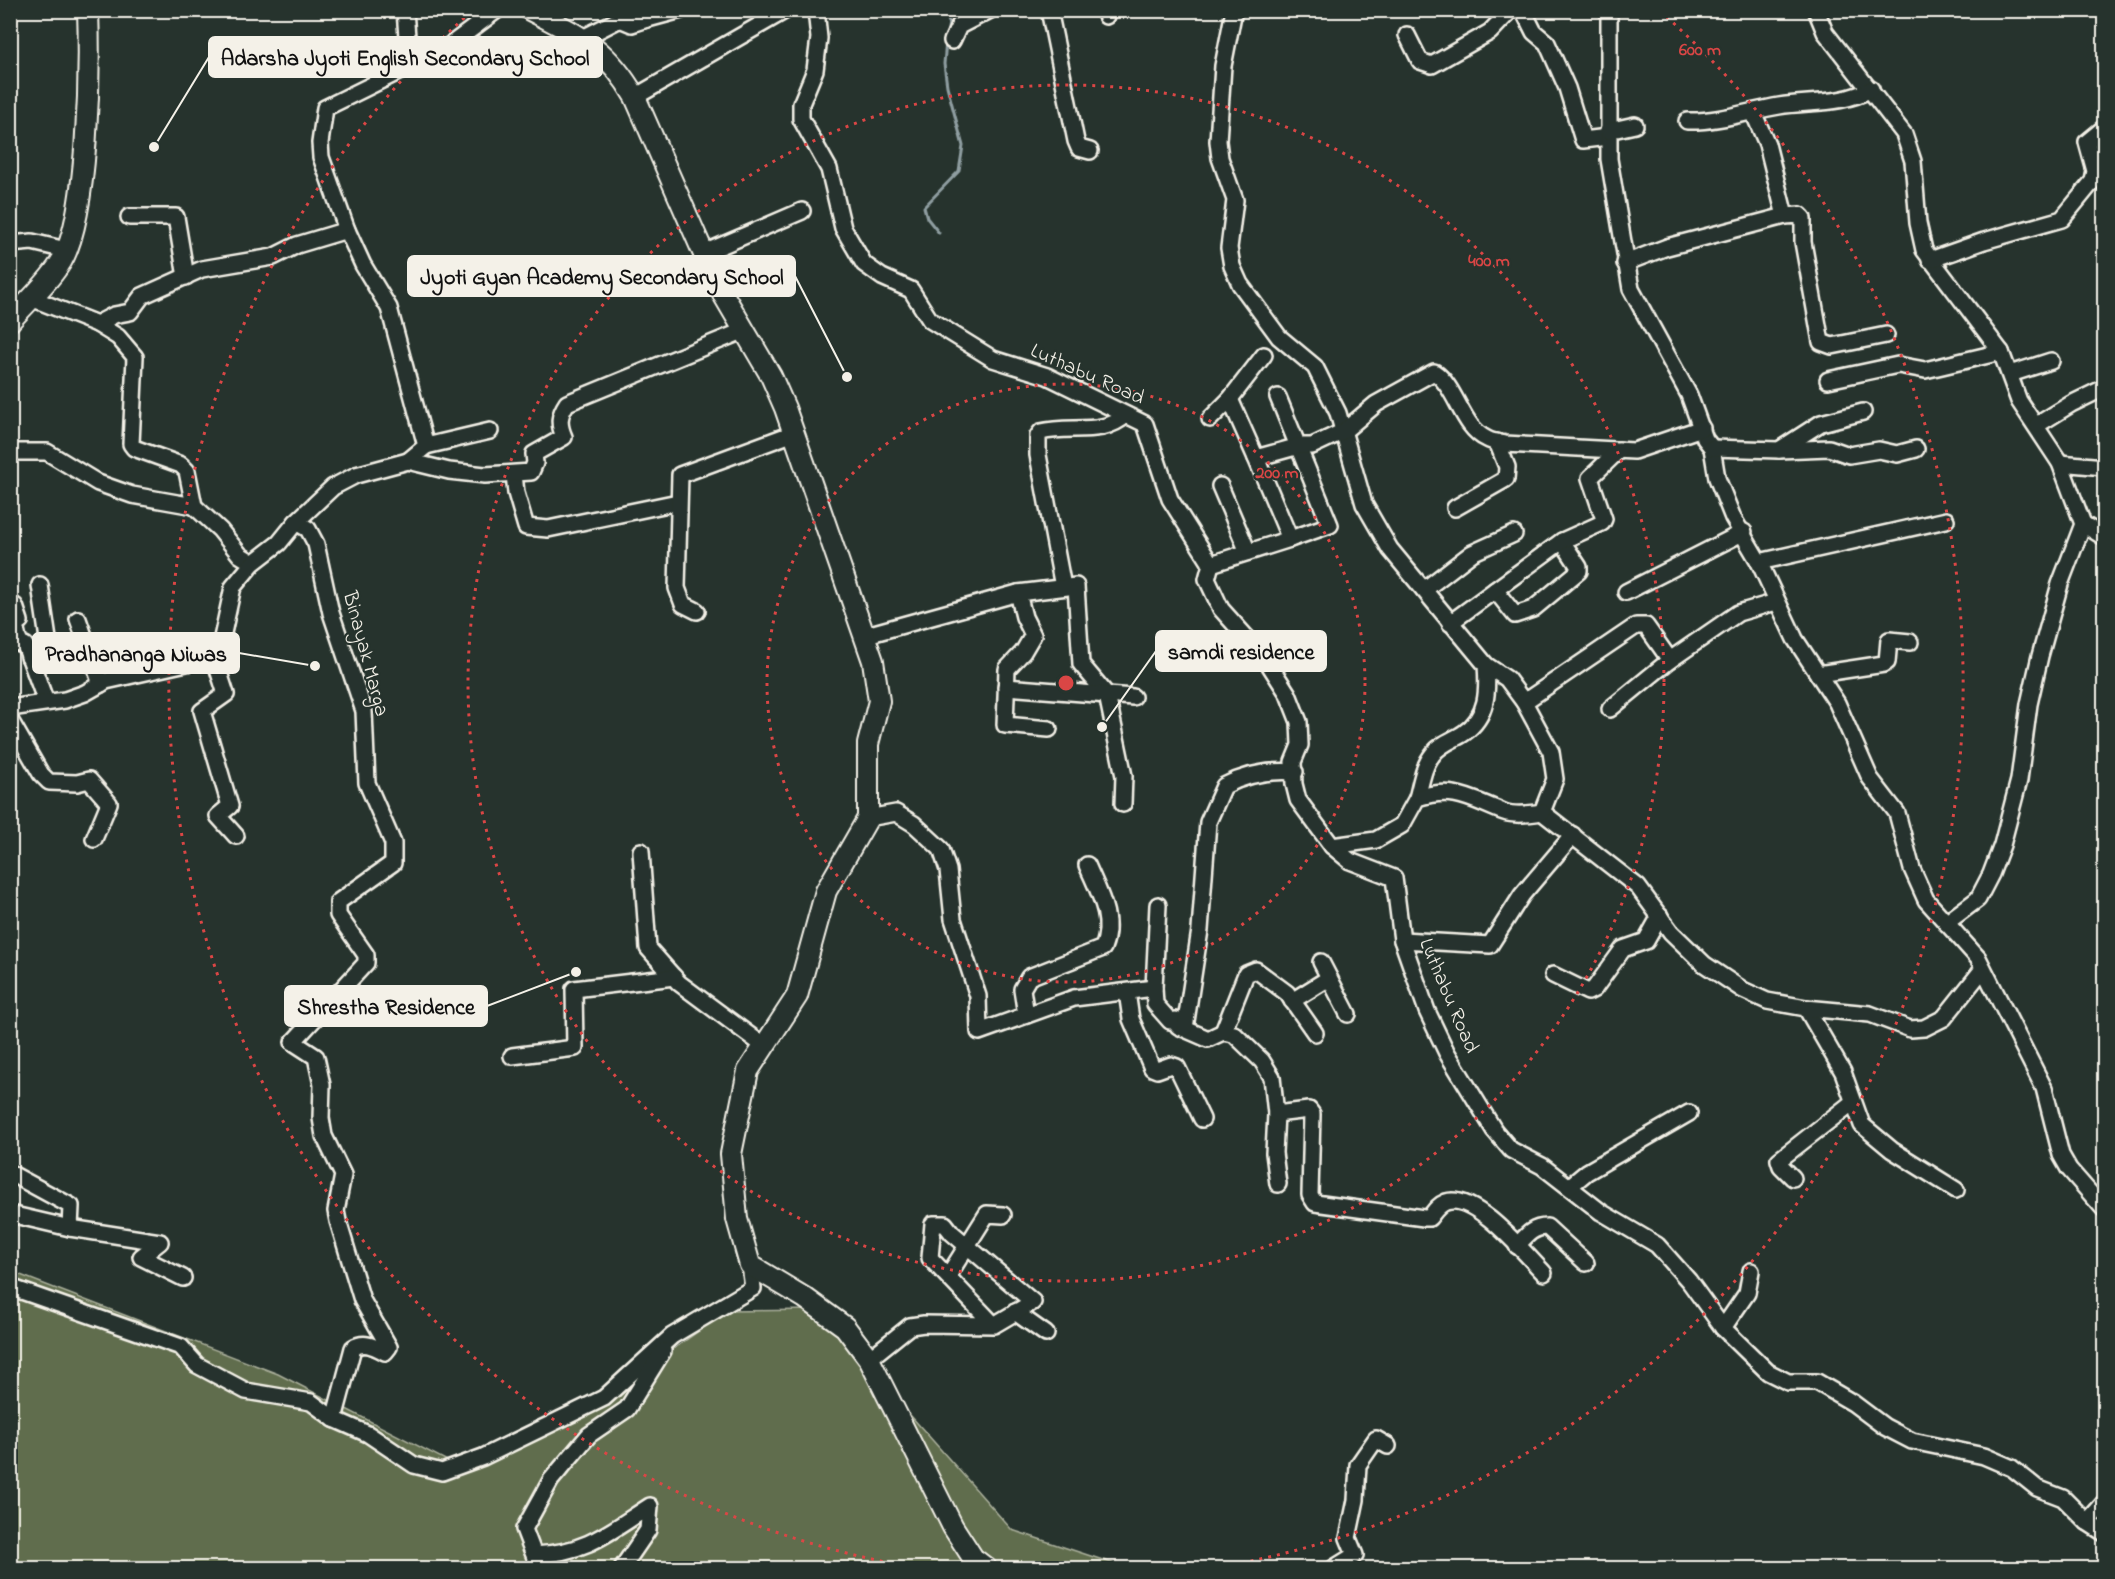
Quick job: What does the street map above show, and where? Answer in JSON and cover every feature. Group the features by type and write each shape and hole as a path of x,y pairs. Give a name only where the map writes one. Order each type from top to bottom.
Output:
{"main road":[{"path":"10,321 60,265 66,250 80,186 87,118 90,57 88,10"},
{"path":"530,10 583,38 610,60 636,97 717,284 771,376 794,433 862,636 873,661 879,701 868,744 868,818 826,891 797,996 748,1071 731,1154 736,1219 750,1265 805,1298 845,1328 869,1359 953,1527 974,1558 986,1569"}],"street":[{"path":"405,10 407,37 415,63"},
{"path":"426,446 389,308 363,265 347,230 321,157 320,143 326,108 460,40 497,10"},
{"path":"583,38 620,19 632,24 643,15 681,10"},
{"path":"636,97 786,10"},
{"name":"Luthabu Road","path":"816,10 819,38 815,70 801,104 801,119 829,169 843,228 864,264 882,278 910,290 930,320 993,359 1047,376 1145,424 1170,499 1211,564 1207,579 1221,609 1265,658 1288,694 1299,723 1300,745 1293,762 1294,784 1298,800 1332,846 1350,861 1394,878 1402,940 1411,972 1447,1053 1494,1130 1511,1150 1542,1166 1601,1212 1657,1245 1689,1281 1724,1328 1768,1372 1788,1382 1817,1382 1853,1403 1885,1427 1912,1441 1984,1456 2012,1468 2037,1488 2063,1498 2087,1522"},
{"path":"952,41 959,26 990,10"},
{"path":"1048,10 1076,141 1079,148 1090,151"},
{"path":"1234,10 1223,66 1218,141 1220,158 1235,200 1229,248 1232,266 1240,284 1278,337 1315,367 1344,431 1351,467 1364,504 1390,549 1485,665 1507,678 1524,702 1551,752 1555,779 1542,812"},
{"path":"1407,35 1420,61 1432,65 1452,56 1490,32 1511,10"},
{"path":"1523,10 1534,32 1547,43 1569,94 1583,140 1635,125"},
{"path":"1609,10 1608,134 1625,263 1631,290 1678,373 1712,448 1723,495 1733,518 1744,532 1760,562 1776,602 1795,639 1837,703 1870,778 1897,813 1909,861 1926,900 1971,947 2044,1088 2061,1155 2069,1169 2104,1209"},
{"path":"1816,10 1825,32 1894,118 1910,147 1920,238 1930,260 1984,326 2001,352 2019,401 2060,463 2083,524 2104,537"},
{"path":"1687,121 1780,106 1849,99 1871,89"},
{"path":"1753,112 1767,144 1785,216"},
{"path":"1930,260 1984,241 2062,219 2093,181 2095,171 2087,142 2104,128"},
{"path":"704,253 802,211"},
{"path":"1625,263 1667,247 1795,215 1803,218 1803,242 1821,342 1832,346 1886,335"},
{"path":"129,217 177,217 186,277"},
{"path":"97,324 114,315 130,312 142,296 202,268 273,257 297,245 347,230"},
{"path":"10,244 32,242 66,250"},
{"path":"31,298 97,324 118,337 135,357 130,444 134,448 181,465 187,471 194,506"},
{"path":"408,461 466,474 531,472 535,463 534,454 564,437 559,427 560,413 567,403 745,330"},
{"path":"1828,380 1898,365 1925,370 2001,352"},
{"path":"1210,419 1230,399 1264,355"},
{"path":"2010,374 2051,362"},
{"path":"1256,458 1299,446 1312,446 1344,431 1376,404 1434,372 1443,378 1468,421 1485,439 1497,442 1530,447 1634,450 1702,428"},
{"path":"2037,425 2064,407 2104,388"},
{"path":"1211,564 1329,525 1278,397"},
{"path":"1230,399 1290,539"},
{"path":"1779,450 1821,423 1863,412"},
{"path":"1063,587 1038,455 1038,436 1041,432 1052,429 1114,426 1126,415"},
{"path":"10,708 75,696 101,684 208,658 220,647 233,587 253,563 279,543 333,487 348,479 408,461 426,446 490,431"},
{"path":"697,611 683,604 677,588 680,474 794,433"},
{"path":"1455,508 1506,478 1507,467 1497,442"},
{"path":"1712,448 1779,450 1829,448 1849,455 1878,450 1897,454 1916,449"},
{"path":"1450,623 1562,541 1602,523 1604,519 1590,478 1619,450"},
{"path":"10,452 47,452 98,483 132,495 194,506 220,530 240,555 253,563"},
{"path":"2060,463 2104,467"},
{"path":"514,474 516,493 526,527 532,530 678,502"},
{"path":"1220,486 1248,552"},
{"path":"1760,562 1946,520"},
{"name":"Binayak Marga","path":"297,522 309,530 316,544 331,613 364,711 367,783 393,843 393,863 338,902 338,915 366,955 366,963 293,1042 316,1058 322,1085 321,1118 324,1136 343,1175 336,1211 338,1221 362,1300 389,1347 385,1352 367,1344 359,1344 353,1348 334,1419"},
{"path":"1946,923 1978,899 2002,845 2019,780 2029,704 2040,656 2060,584 2083,524"},
{"path":"1626,592 1744,532"},
{"path":"1424,590 1472,553 1514,534"},
{"path":"1495,590 1515,615 1533,609 1579,571 1579,567 1562,541"},
{"path":"29,657 48,639 40,585"},
{"path":"862,636 1018,593 1076,586 1081,664 1107,695 1124,776 1123,804"},
{"path":"1018,593 1024,617 1033,635 1023,652 1007,669 1005,725 1049,729"},
{"path":"1610,709 1670,660 1738,613 1776,602"},
{"path":"15,606 20,621 15,625 15,645 25,645 46,702"},
{"path":"78,619 101,684"},
{"path":"1524,702 1636,626 1646,626 1670,660"},
{"path":"1818,674 1884,664 1887,662 1889,640 1910,642"},
{"path":"213,654 226,694 202,711 230,806 218,816 236,836"},
{"path":"1332,846 1376,840 1402,825 1417,798 1425,768 1433,753 1448,741 1464,733 1483,712 1488,692 1485,665"},
{"path":"1006,687 1132,697"},
{"path":"10,720 41,774 49,782 77,783 88,780 110,803 94,839"},
{"path":"1185,1028 1200,930 1208,822 1224,786 1260,773 1276,770 1295,772"},
{"path":"1417,798 1437,792 1455,794 1480,800 1505,813 1542,812 1638,887 1690,952 1743,990 1767,1001 1806,1008 1870,1014 1910,1029 1924,1028 1944,1018 1983,969"},
{"path":"868,818 896,813 914,824 941,849 948,870 953,920 978,996 979,1032 1074,998 1154,988"},
{"path":"1402,940 1490,945 1522,895 1573,835"},
{"path":"641,851 648,948 674,977 764,1046"},
{"path":"1026,1015 1022,989 1029,977 1103,948 1109,933 1108,916 1087,865"},
{"path":"1158,905 1155,1004 1163,1016 1208,1039 1223,1032 1234,1034 1262,1061 1272,1077 1276,1114 1274,1153 1278,1184"},
{"path":"1553,975 1587,992 1594,989 1623,949 1646,941 1660,916"},
{"path":"1321,962 1348,1014"},
{"path":"1223,1032 1249,971 1256,970 1264,974 1293,1001 1315,1033"},
{"path":"512,1056 575,1048 574,988 674,977"},
{"path":"1293,1001 1329,978"},
{"path":"1126,992 1131,1019 1152,1068 1157,1070 1171,1065 1177,1067 1202,1119"},
{"path":"1806,1008 1844,1072 1862,1125 1892,1150 1956,1190"},
{"path":"1793,1178 1779,1165 1779,1160 1853,1102"},
{"path":"1276,1114 1309,1110 1312,1114 1310,1195 1315,1203 1429,1218 1438,1207 1446,1202 1454,1201 1481,1210 1544,1273"},
{"path":"1570,1186 1587,1172 1689,1113"},
{"path":"10,1173 71,1206 70,1228"},
{"path":"10,1214 70,1228 160,1242 141,1257 183,1278"},
{"path":"948,1276 987,1214 1003,1215"},
{"path":"869,1359 910,1326 924,1324 993,1325 1033,1302 952,1233 945,1224 933,1224 930,1258 993,1325"},
{"path":"1516,1246 1538,1227 1547,1227 1586,1263"},
{"path":"10,1287 181,1347 197,1365 246,1391 311,1402 334,1419 368,1434 414,1465 442,1472 483,1457 604,1398 672,1336 753,1288 750,1265"},
{"path":"1724,1328 1747,1293 1751,1271"},
{"path":"1015,1312 1047,1334"},
{"path":"622,1569 648,1530 650,1506 589,1545 559,1554 534,1555 524,1528 551,1480 589,1435 627,1409 672,1336"},
{"path":"1334,1569 1355,1555 1348,1538 1356,1500 1358,1465 1376,1439 1388,1446"},
{"path":"2104,1503 2087,1522 2104,1533"}],"green space":[{"path":"10,1271 278,1374 459,1467 572,1421 727,1311 817,1310 1012,1530 1127,1568 11,1568"}],"waterway":[{"path":"944,10 949,22 947,35"},
{"path":"939,233 927,218 924,207 959,171 963,146 947,86 944,64 946,41"}],"place":[{"name":"Adarsha Jyoti English Secondary School","path":"154,147"},
{"name":"Jyoti Gyan Academy Secondary School","path":"847,377"},
{"name":"Pradhananga Niwas","path":"315,666"},
{"name":"samdi residence","path":"1102,727"},
{"name":"Shrestha Residence","path":"576,972"}]}
